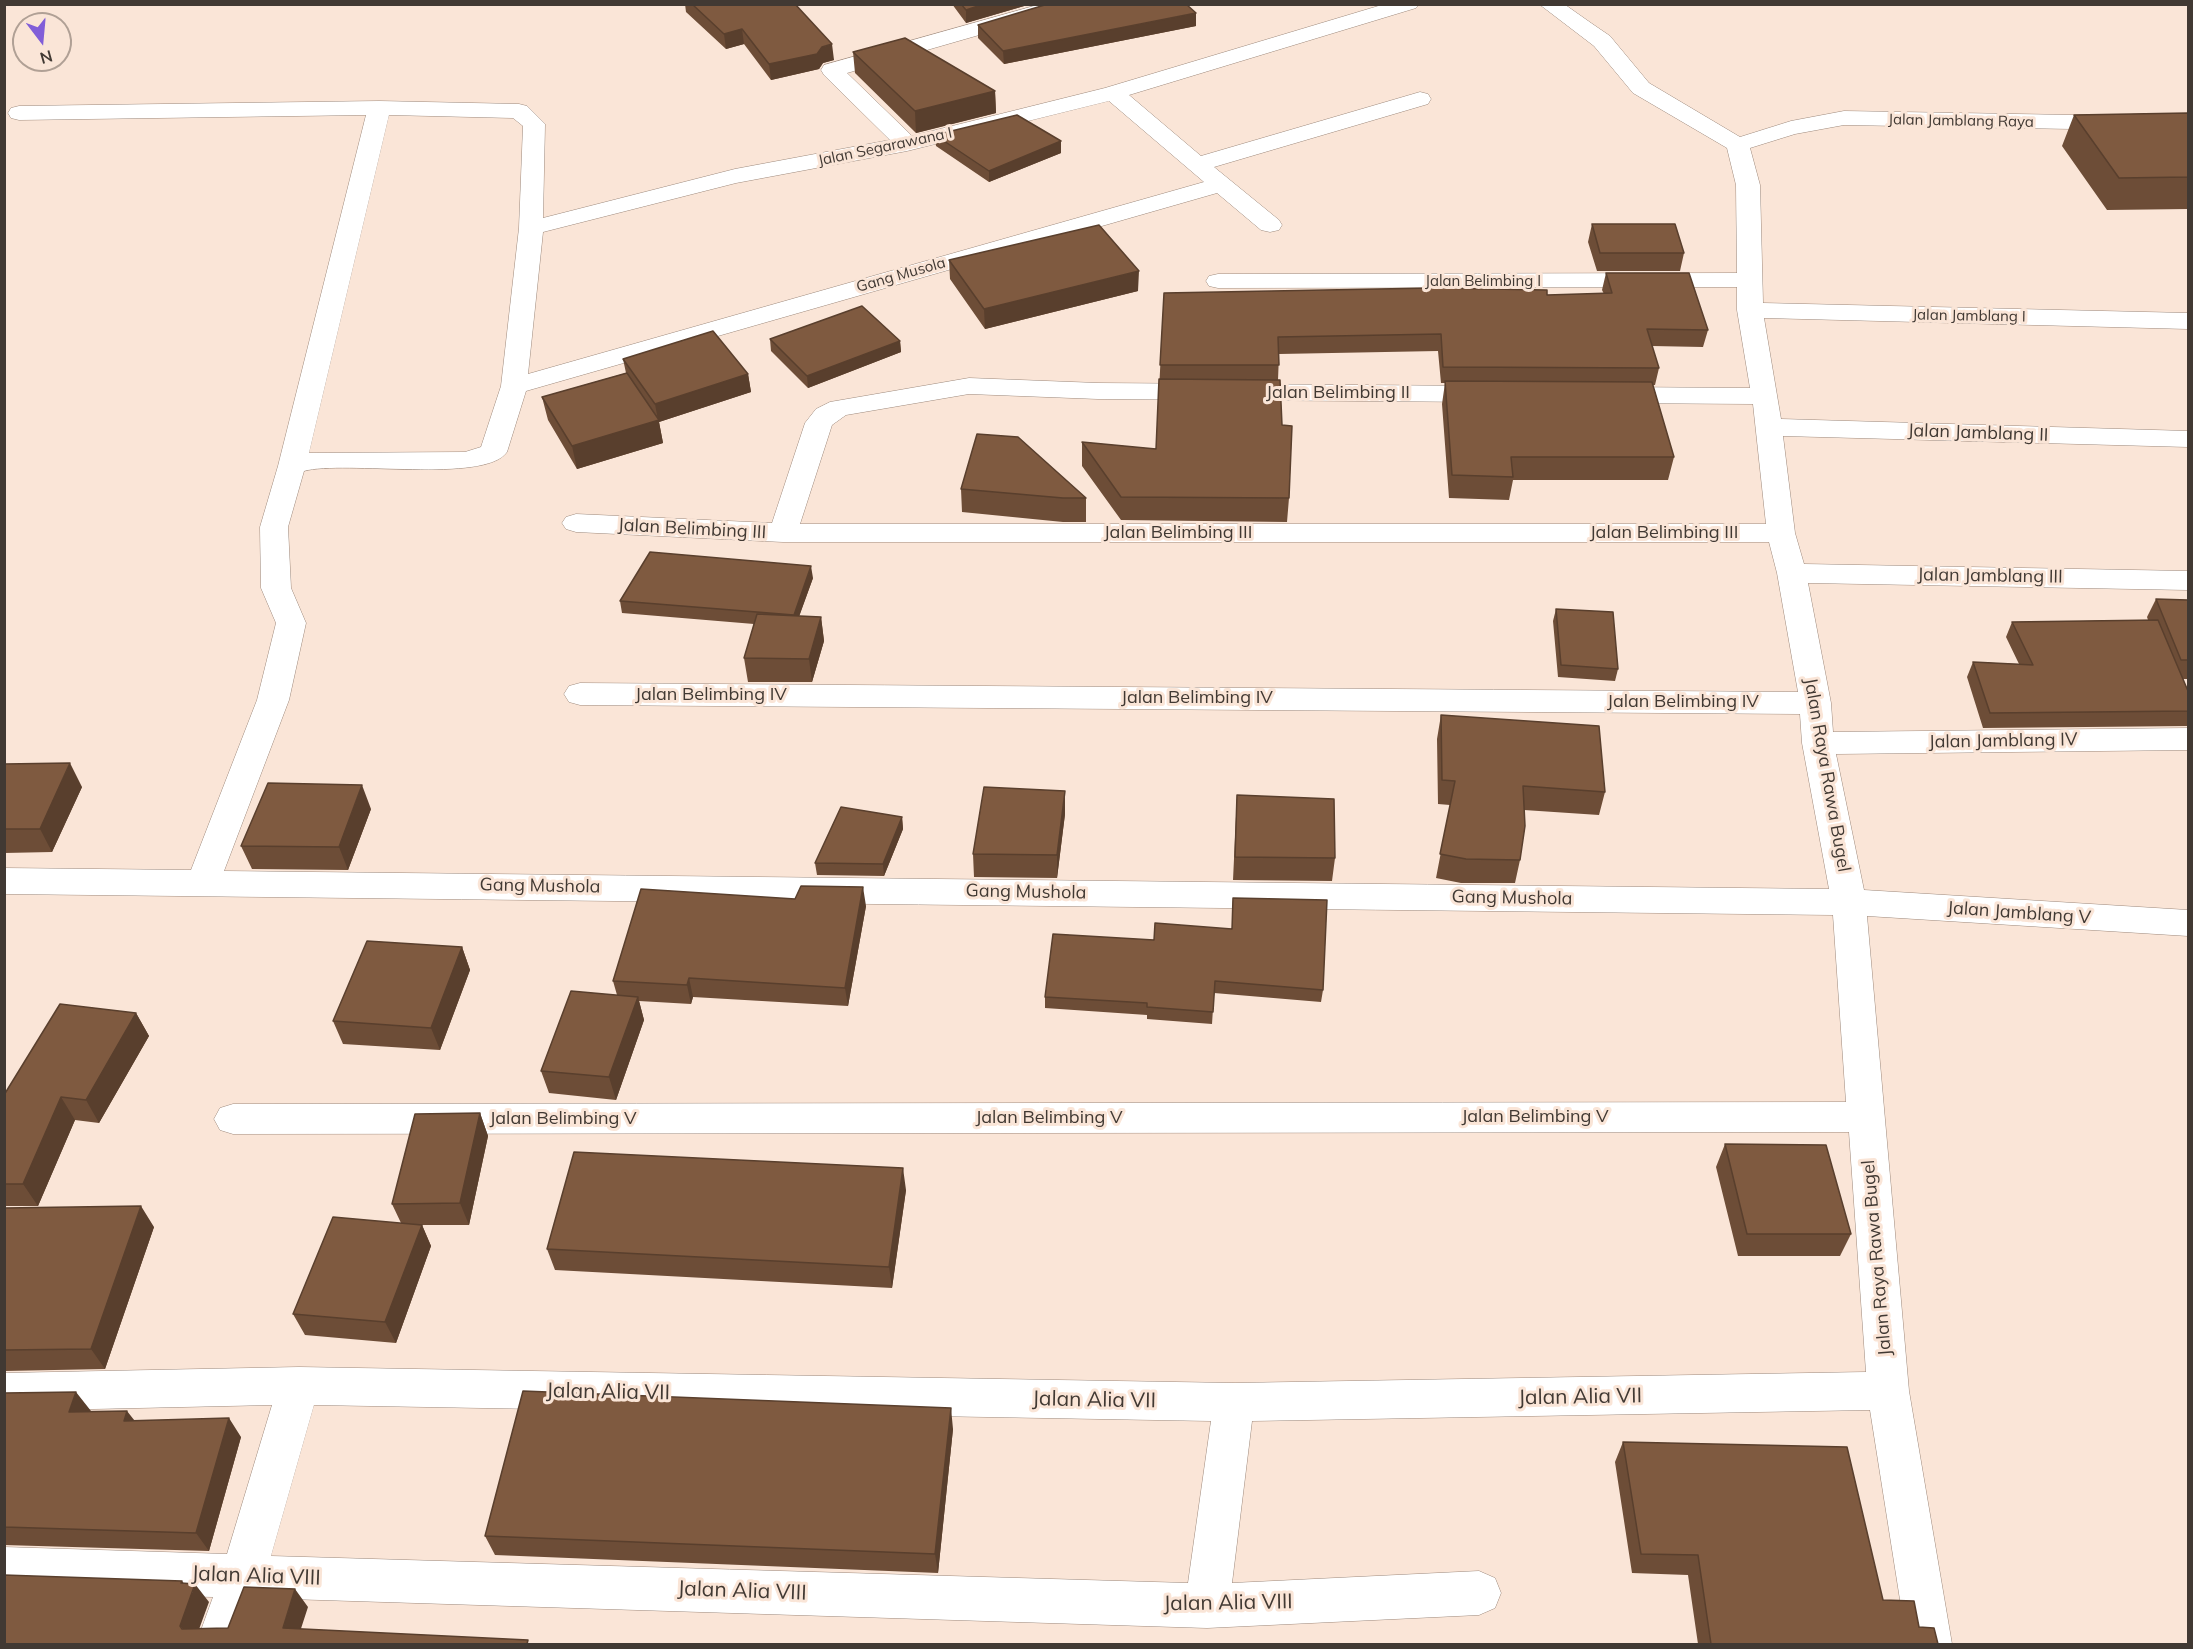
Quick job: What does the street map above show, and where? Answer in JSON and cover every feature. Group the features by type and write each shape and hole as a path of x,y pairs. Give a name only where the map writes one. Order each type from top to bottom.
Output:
{"street":[{"path":"908,144 833,72 834,68 1066,4"},
{"name":"Jalan Segarawana I","path":"531,228 735,176 908,144 1113,93 1409,4"},
{"path":"1549,4 1602,41 1641,88 1738,145"},
{"path":"1113,93 1270,225"},
{"path":"1198,164 1420,99"},
{"path":"203,882 273,700 291,623 276,588 274,527 292,466 379,108"},
{"path":"19,113 379,108 519,111 534,124 531,228 514,386 493,452 466,460 310,461 292,466"},
{"name":"Jalan Jamblang Raya","path":"1738,145 1791,128 1844,118 2188,124"},
{"name":"Jalan Raya Rawa Bugel","path":"1738,145 1748,185 1749,295 1781,533 1792,573 1815,703 1818,743 1850,902 1888,1391 1930,1644"},
{"name":"Gang Musola","path":"514,386 1221,184"},
{"name":"Jalan Belimbing I","path":"1218,281 1749,295"},
{"name":"Jalan Jamblang I","path":"1749,295 2188,321"},
{"name":"Jalan Belimbing II","path":"783,533 819,423 826,415 839,408 969,386 1098,391 1515,394"},
{"path":"1586,395 1766,412"},
{"name":"Jalan Jamblang II","path":"1766,412 2188,439"},
{"name":"Jalan Belimbing III","path":"576,523 783,533 1781,533"},
{"name":"Jalan Jamblang III","path":"1792,573 2188,580"},
{"name":"Jalan Belimbing IV","path":"580,694 1815,703"},
{"name":"Jalan Jamblang IV","path":"1818,743 2188,739"},
{"name":"Gang Mushola","path":"4,881 1850,902"},
{"name":"Jalan Jamblang V","path":"1850,902 2188,923"},
{"name":"Jalan Belimbing V","path":"232,1119 1865,1117"},
{"path":"218,1644 243,1575 299,1386"},
{"name":"Jalan Alia VII","path":"4,1392 299,1386 1234,1402 1888,1391"},
{"path":"1207,1606 1234,1402"},
{"name":"Jalan Alia VIII","path":"4,1569 1207,1606 1479,1593"}],"building":[{"path":"692,4 795,4 832,44 822,47 817,54 769,64 742,29 724,34"},
{"path":"961,4 984,4 966,10"},
{"path":"1048,4 1186,4 1196,13 1003,51 978,25"},
{"path":"905,38 995,91 915,111 853,52"},
{"path":"2188,113 2188,177 2119,178 2074,115"},
{"path":"1017,115 1061,141 989,171 935,135"},
{"path":"1592,224 1675,224 1684,253 1600,253"},
{"path":"1099,225 1139,271 984,309 949,260"},
{"path":"1606,273 1689,273 1708,330 1647,329 1659,368 1443,367 1441,334 1278,337 1279,365 1160,365 1164,293 1432,288 1547,290 1547,295 1612,293"},
{"path":"862,306 900,341 807,376 770,339"},
{"path":"713,331 748,374 655,404 623,359"},
{"path":"627,373 659,420 572,446 542,397"},
{"path":"1159,379 1280,380 1282,425 1292,426 1289,498 1121,497 1082,442 1156,449"},
{"path":"1445,381 1652,382 1674,457 1511,457 1513,477 1452,475"},
{"path":"977,434 1018,437 1086,498 961,489"},
{"path":"650,552 811,566 794,615 620,601"},
{"path":"2156,599 2188,600 2188,660 2181,660"},
{"path":"1556,609 1613,612 1618,669 1561,665"},
{"path":"757,614 821,617 809,659 744,658"},
{"path":"2158,620 2188,691 2188,711 1990,713 1973,662 2033,665 2012,622"},
{"path":"1441,715 1599,726 1605,792 1523,786 1525,826 1520,860 1466,859 1440,854 1455,781 1442,780"},
{"path":"70,763 40,829 4,829 4,764"},
{"path":"268,783 362,785 339,847 241,846"},
{"path":"984,787 1065,791 1057,855 973,854"},
{"path":"1237,795 1334,799 1335,858 1235,857"},
{"path":"841,807 902,817 883,864 815,863"},
{"path":"801,886 863,887 845,988 689,978 687,985 613,981 641,889 795,899"},
{"path":"1233,898 1327,900 1323,990 1215,981 1213,1012 1147,1007 1147,1003 1045,997 1053,934 1154,940 1155,923 1232,929"},
{"path":"367,941 462,947 431,1028 333,1021"},
{"path":"571,991 638,997 609,1077 541,1071"},
{"path":"60,1004 136,1013 86,1100 61,1097 23,1184 4,1184 4,1095"},
{"path":"480,1113 460,1203 392,1204 415,1114"},
{"path":"1725,1144 1826,1145 1851,1234 1747,1234"},
{"path":"574,1152 903,1168 889,1267 547,1249"},
{"path":"141,1206 91,1349 4,1350 4,1208"},
{"path":"333,1217 422,1225 385,1322 293,1314"},
{"path":"523,1391 951,1408 935,1554 485,1536"},
{"path":"76,1392 69,1412 127,1411 124,1421 229,1418 196,1533 4,1527 4,1393"},
{"path":"1623,1442 1847,1447 1883,1600 1914,1601 1919,1627 1934,1628 1938,1644 1711,1644 1698,1555 1641,1554"},
{"path":"4,1575 182,1581 181,1583 195,1584 180,1626 182,1629 228,1628 244,1587 295,1589 283,1628 528,1640 527,1644 4,1644"}]}
